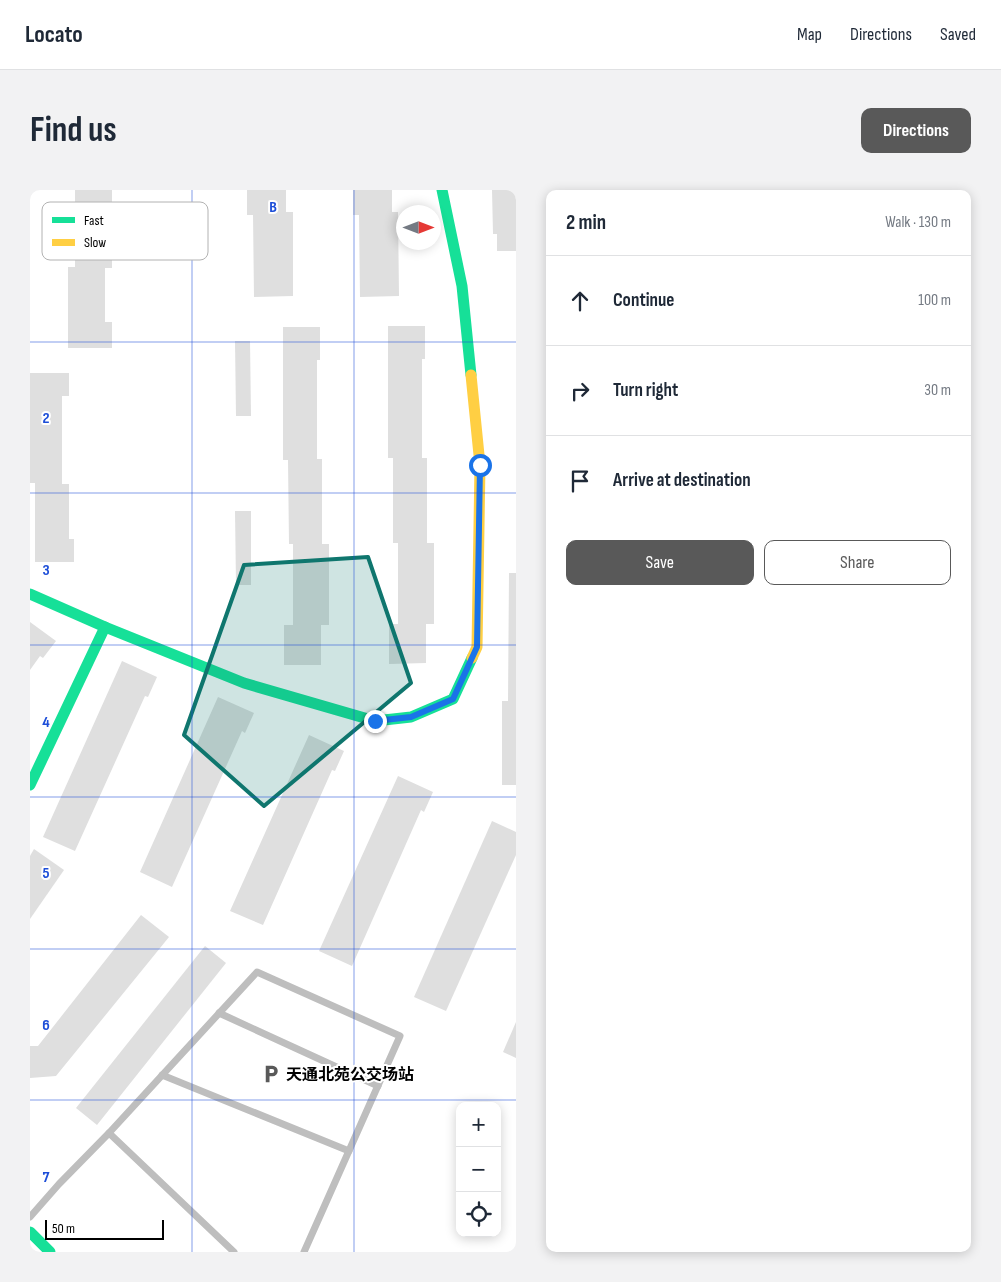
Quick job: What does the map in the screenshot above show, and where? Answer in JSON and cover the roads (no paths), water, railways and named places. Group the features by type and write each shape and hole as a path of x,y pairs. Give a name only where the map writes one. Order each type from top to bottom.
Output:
{"street":[{"path":"30,594 105,627 244,683 375,721 411,717 453,699 477,647 480,465 462,286 442,190"},
{"path":"30,785 105,627"},
{"path":"30,1232 50,1252"}],"lane":[{"path":"30,1217 257,972 400,1036 304,1252"},
{"path":"219,1014 378,1086"},
{"path":"162,1075 349,1151"},
{"path":"109,1133 234,1252"}],"place":[{"name":"天通北苑公交场站","path":"271,1074"}]}
